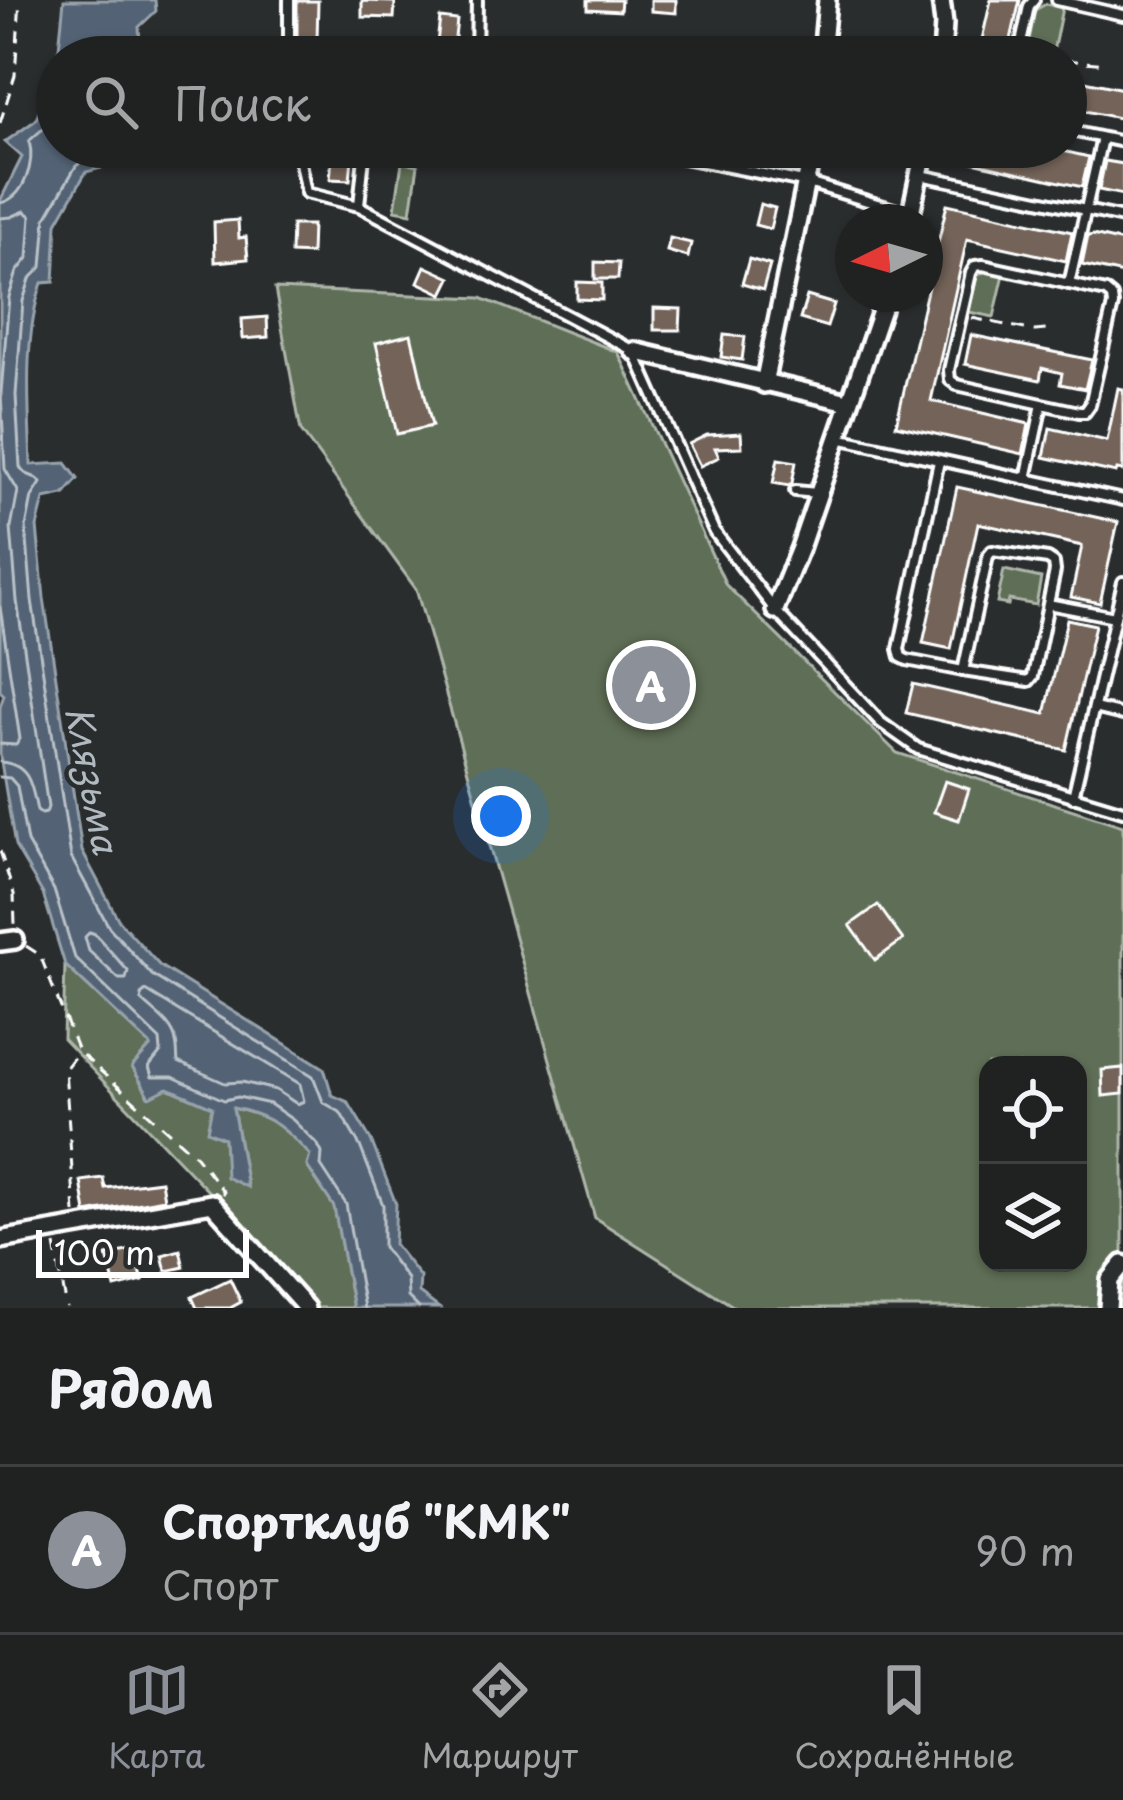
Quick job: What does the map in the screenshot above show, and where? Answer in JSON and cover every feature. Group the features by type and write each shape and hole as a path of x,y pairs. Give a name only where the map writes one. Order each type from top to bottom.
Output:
{"street":[{"path":"823,36 827,0"},
{"path":"941,0 941,36"},
{"path":"764,384 810,168"},
{"path":"913,204 920,168"},
{"path":"768,611 800,548 880,312"},
{"path":"634,351 848,402"},
{"path":"0,1240 212,1203 306,1308"},
{"path":"1108,1308 1110,1280 1123,1264"}],"lane":[{"path":"289,0 289,36"},
{"path":"476,36 477,0"},
{"path":"1022,36 1034,0"},
{"path":"1057,0 1123,15"},
{"path":"1087,135 1123,142"},
{"path":"1069,284 1102,138"},
{"path":"301,168 306,193 359,206 634,351 714,531 768,611 880,722 918,749 1123,811"},
{"path":"359,206 363,168"},
{"path":"733,168 808,183 869,204"},
{"path":"919,175 1123,218"},
{"path":"975,266 1106,292 1113,305 1085,412 950,380 961,316 975,266"},
{"path":"1026,479 1042,404"},
{"path":"836,438 1123,500"},
{"path":"939,460 901,657 964,671 1029,681 1055,571 1048,559 992,551 964,671"},
{"path":"795,491 818,493"},
{"path":"1073,797 1123,582"},
{"path":"1048,604 1115,617"},
{"path":"1094,708 1123,715"}],"path":[{"path":"0,123 15,75 20,0"},
{"path":"1087,62 1105,64"},
{"path":"961,316 1047,330"},
{"path":"0,850 14,894 8,941 40,955 78,1051 196,1156 224,1192 212,1203"},
{"path":"76,1228 65,1069 78,1051"},
{"path":"52,1232 67,1308"}],"green space":[{"path":"1046,4 1062,8 1056,36 1030,36 1035,10"},
{"path":"401,168 418,168 411,213 395,210"},
{"path":"987,270 1004,274 994,317 969,312 977,276"},
{"path":"275,289 481,298 618,352 726,585 897,753 1123,826 1123,1308 736,1308 595,1218 416,589 301,431"},
{"path":"1004,570 1041,578 1036,605 1009,600 1008,605 997,603"},
{"path":"65,965 151,1046 132,1067 149,1096 168,1088 213,1107 224,1138 227,1177 247,1186 233,1108 276,1124 311,1155 307,1166 334,1207 353,1308 312,1308 63,1039"}],"water":[{"path":"64,0 155,0 156,11 139,27 140,36 60,36"},
{"path":"36,120 36,168 101,168 86,172 57,223 54,282 42,283 30,349 31,465 66,463 78,479 64,495 44,499 37,527 82,851 119,921 160,966 324,1068 332,1095 348,1102 371,1140 396,1204 394,1244 420,1277 419,1293 439,1308 353,1308 334,1207 307,1166 310,1155 276,1124 233,1108 247,1187 226,1177 224,1138 207,1131 212,1107 168,1088 150,1097 132,1067 151,1046 65,965 43,894 15,846 0,756 4,695 0,691 0,201 22,157 5,142"}],"building":[{"path":"588,0 621,0 620,11 588,9"},
{"path":"651,0 676,0 676,13 651,11"},
{"path":"991,0 1020,0 1012,36 983,36"},
{"path":"297,1 318,1 317,36 297,36"},
{"path":"362,1 395,2 394,18 362,17"},
{"path":"440,18 457,20 455,36 438,36"},
{"path":"1087,81 1123,89 1123,119 1087,111"},
{"path":"1105,161 1123,164 1123,195 1099,190"},
{"path":"331,168 351,168 350,180 330,179"},
{"path":"999,168 1086,168 1082,187"},
{"path":"760,204 775,208 770,229 755,225"},
{"path":"947,204 1072,232 1066,261 967,239 931,401 1029,424 1023,454 896,425 922,312 943,312"},
{"path":"238,220 248,259 215,262 214,222"},
{"path":"292,225 312,225 311,254 291,253"},
{"path":"1088,236 1123,242 1123,274 1082,265"},
{"path":"670,238 691,243 688,257 667,251"},
{"path":"749,259 770,265 763,290 742,284"},
{"path":"595,262 619,263 618,279 595,279"},
{"path":"425,266 451,278 443,294 418,282"},
{"path":"577,282 602,283 602,300 577,299"},
{"path":"807,296 834,304 827,327 800,319"},
{"path":"654,308 681,309 680,330 654,330"},
{"path":"267,317 268,337 243,339 242,319"},
{"path":"411,334 432,426 397,434 376,343"},
{"path":"724,335 745,337 742,360 721,357"},
{"path":"971,335 1092,360 1085,389 1060,384 1062,373 1042,368 1040,380 965,364"},
{"path":"1118,388 1123,389 1123,471 1044,457 1050,428 1107,441"},
{"path":"741,433 742,447 715,448 719,457 700,466 689,444 707,435"},
{"path":"778,459 796,462 789,486 773,483"},
{"path":"957,487 1118,522 1100,603 1071,597 1082,546 978,523 951,649 923,643"},
{"path":"1067,619 1095,625 1066,750 906,713 913,684 1045,714"},
{"path":"945,781 969,789 959,820 934,812"},
{"path":"878,905 903,940 875,960 850,925"},
{"path":"1123,1068 1123,1094 1103,1096 1102,1070"},
{"path":"103,1178 105,1188 161,1181 164,1199 86,1213 81,1181"},
{"path":"134,1249 143,1281 115,1288 107,1256"},
{"path":"180,1250 184,1267 166,1271 162,1255"},
{"path":"230,1279 241,1302 230,1308 197,1308 192,1297"}],"place":[{"name":"Спортклуб \"КМК\"","path":"651,685"}],"water label":[{"name":"Клязьма","path":"92,780"}]}
